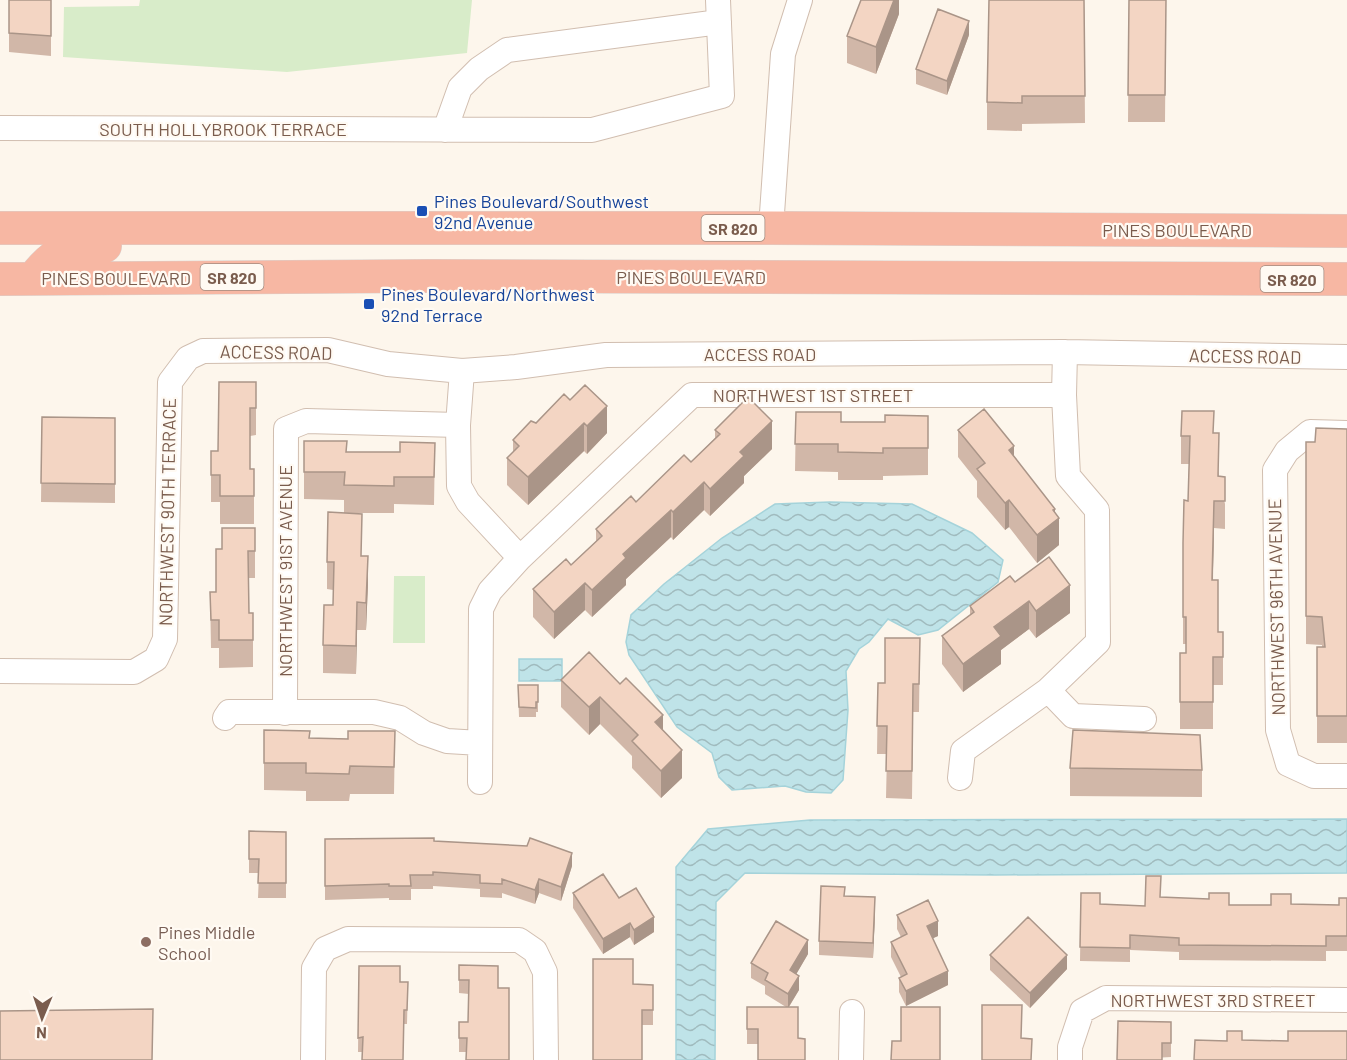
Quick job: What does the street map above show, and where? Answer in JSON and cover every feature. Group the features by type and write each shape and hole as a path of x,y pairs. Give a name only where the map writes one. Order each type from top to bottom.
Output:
{"highway":[{"name":"PINES BOULEVARD","path":"0,228 1347,231"},
{"path":"33,279 53,255 86,246 317,248 350,246 372,228"},
{"path":"656,277 757,254 767,244 771,228"},
{"name":"PINES BOULEVARD","path":"0,279 656,277 1347,279"}],"street":[{"path":"771,228 783,54 800,0"},
{"name":"SOUTH HOLLYBROOK TERRACE","path":"0,128 445,130 592,130 722,96 719,11 507,51 479,69 460,88 445,130"},
{"name":"ACCESS ROAD","path":"180,367 188,358 203,351 298,350 328,350 388,364 462,371 516,367 606,355 1065,352 1347,357"},
{"path":"960,778 963,752 1048,690 1098,642 1097,510 1068,476 1064,395 1065,352"},
{"name":"NORTHWEST 90TH TERRACE","path":"0,671 134,672 156,659 165,639 170,382 180,367"},
{"path":"462,371 458,425 459,486 468,502 520,558"},
{"name":"NORTHWEST 1ST STREET","path":"480,782 482,609 490,591 520,558 692,395 1064,395"},
{"name":"NORTHWEST 91ST AVENUE","path":"285,713 286,429 306,421 458,425"},
{"name":"NORTHWEST 96TH AVENUE","path":"1347,433 1310,432 1297,438 1275,470 1278,730 1288,764 1314,776 1347,776"},
{"path":"1048,690 1073,716 1144,719"},
{"path":"225,718 229,712 374,712 400,718 423,733 447,741 480,743"},
{"path":"313,1060 314,968 325,950 348,939 519,940 535,951 545,972 546,1060"},
{"name":"NORTHWEST 3RD STREET","path":"1070,1060 1070,1047 1082,1011 1106,998 1347,1000"},
{"path":"851,1060 852,1012"}],"green space":[{"path":"140,0 472,0 467,53 287,72 63,57 64,7 139,6"},
{"path":"394,576 425,576 425,643 393,643"}],"water":[{"path":"830,502 912,504 972,533 1003,560 998,582 938,630 918,635 888,619 869,642 859,649 846,671 848,710 843,780 831,793 806,792 785,786 732,790 719,777 712,753 677,727 629,655 626,642 631,615 664,584 722,538 775,504"},
{"path":"519,659 562,659 562,681 519,681"},
{"path":"1347,819 1347,873 995,875 745,873 716,902 715,1060 676,1060 676,867 708,829 810,820"}],"building":[{"path":"9,0 51,0 51,36 9,33"},
{"path":"861,0 894,0 876,47 847,36"},
{"path":"989,0 1084,0 1085,96 1022,96 1022,103 987,102"},
{"path":"1129,0 1166,0 1165,95 1128,95"},
{"path":"938,9 969,21 947,81 916,69"},
{"path":"219,382 256,382 256,408 250,408 250,469 254,469 254,496 220,496 220,475 211,475 211,451 218,451"},
{"path":"585,385 607,406 587,426 584,423 528,477 507,458 519,446 513,440 531,421 536,423 564,394 570,400"},
{"path":"748,397 772,421 740,452 744,456 710,489 704,482 673,512 671,510 623,554 626,558 592,590 585,583 554,612 533,589 566,559 571,565 602,536 596,529 631,496 636,502 684,455 691,462 720,434 715,430"},
{"path":"984,409 1014,446 1009,450 1055,509 1053,510 1059,518 1037,535 1009,500 1005,503 977,469 985,463 958,430"},
{"path":"1182,411 1214,411 1213,433 1219,433 1218,476 1225,477 1225,501 1214,501 1212,580 1218,580 1218,632 1223,632 1223,657 1213,657 1213,702 1180,702 1180,653 1186,653 1186,617 1183,617 1183,543 1184,500 1188,501 1190,436 1181,436"},
{"path":"796,412 841,412 841,422 885,422 885,415 928,416 928,448 883,448 883,453 838,452 838,444 795,444"},
{"path":"42,417 115,418 115,484 41,483"},
{"path":"1316,428 1347,429 1347,716 1317,716 1317,647 1325,647 1322,617 1306,616 1306,442 1315,442"},
{"path":"304,441 347,441 346,452 400,452 400,442 435,443 434,477 394,477 394,486 344,485 345,472 304,472"},
{"path":"328,512 362,514 361,556 368,556 366,603 357,602 356,646 323,645 324,605 333,605 334,562 327,562"},
{"path":"222,528 255,528 255,551 248,551 249,613 253,613 253,640 219,640 219,620 211,620 210,592 216,592 216,549 222,549"},
{"path":"1049,557 1070,585 1036,611 1029,601 994,627 1001,636 963,664 942,636 974,612 970,606 1010,576 1015,582"},
{"path":"885,638 920,638 919,684 913,684 912,771 886,771 887,726 877,726 878,683 885,683"},
{"path":"589,652 620,684 626,678 663,715 655,722 682,750 661,771 632,741 638,735 600,697 589,707 561,680"},
{"path":"518,685 538,685 536,708 519,707"},
{"path":"264,730 310,731 309,738 348,739 348,731 395,731 394,767 350,766 349,774 306,773 306,763 264,763"},
{"path":"1073,730 1200,735 1202,770 1070,768"},
{"path":"249,831 286,832 286,883 258,883 259,859 249,859"},
{"path":"434,838 434,841 527,846 530,838 572,853 561,887 539,879 535,890 502,879 502,884 480,883 480,875 433,872 433,875 410,875 411,886 389,886 389,884 325,886 325,839"},
{"path":"603,874 619,898 636,888 654,917 634,930 630,923 603,939 573,893"},
{"path":"1146,876 1161,876 1160,897 1209,899 1209,893 1229,893 1229,905 1271,905 1271,894 1291,894 1291,904 1339,905 1339,898 1347,898 1347,936 1326,936 1326,946 1179,945 1179,938 1130,935 1130,948 1080,947 1081,893 1100,893 1100,904 1145,906"},
{"path":"821,886 845,887 844,896 875,897 873,943 819,941"},
{"path":"928,900 938,921 927,926 948,971 906,991 899,978 907,974 891,942 907,934 897,915"},
{"path":"1028,917 1067,955 1030,993 990,955"},
{"path":"776,921 808,940 790,970 799,976 788,994 765,980 768,973 751,963"},
{"path":"593,959 633,959 633,984 653,985 653,1010 642,1010 642,1060 593,1060"},
{"path":"459,965 498,966 498,988 509,988 509,1060 466,1060 467,1038 459,1038 459,1022 468,1022 469,980 459,980"},
{"path":"359,966 400,966 400,982 408,982 407,1010 404,1010 403,1060 362,1060 363,1037 358,1038"},
{"path":"982,1005 1022,1005 1021,1038 1032,1039 1031,1060 982,1060"},
{"path":"747,1007 798,1007 798,1038 805,1039 805,1060 758,1060 758,1029 747,1029"},
{"path":"901,1007 940,1007 940,1060 891,1060 892,1041 901,1041"},
{"path":"153,1009 152,1060 0,1060 0,1011"},
{"path":"1118,1021 1171,1022 1171,1043 1162,1043 1162,1060 1117,1060"},
{"path":"1227,1031 1242,1031 1242,1040 1288,1041 1288,1031 1347,1031 1347,1060 1194,1060 1195,1040 1227,1041"}],"place":[{"name":"Pines Boulevard/Southwest 92nd Avenue","path":"422,211"},
{"name":"Pines Boulevard/Northwest 92nd Terrace","path":"369,304"},
{"name":"Pines Middle School","path":"146,942"}]}
